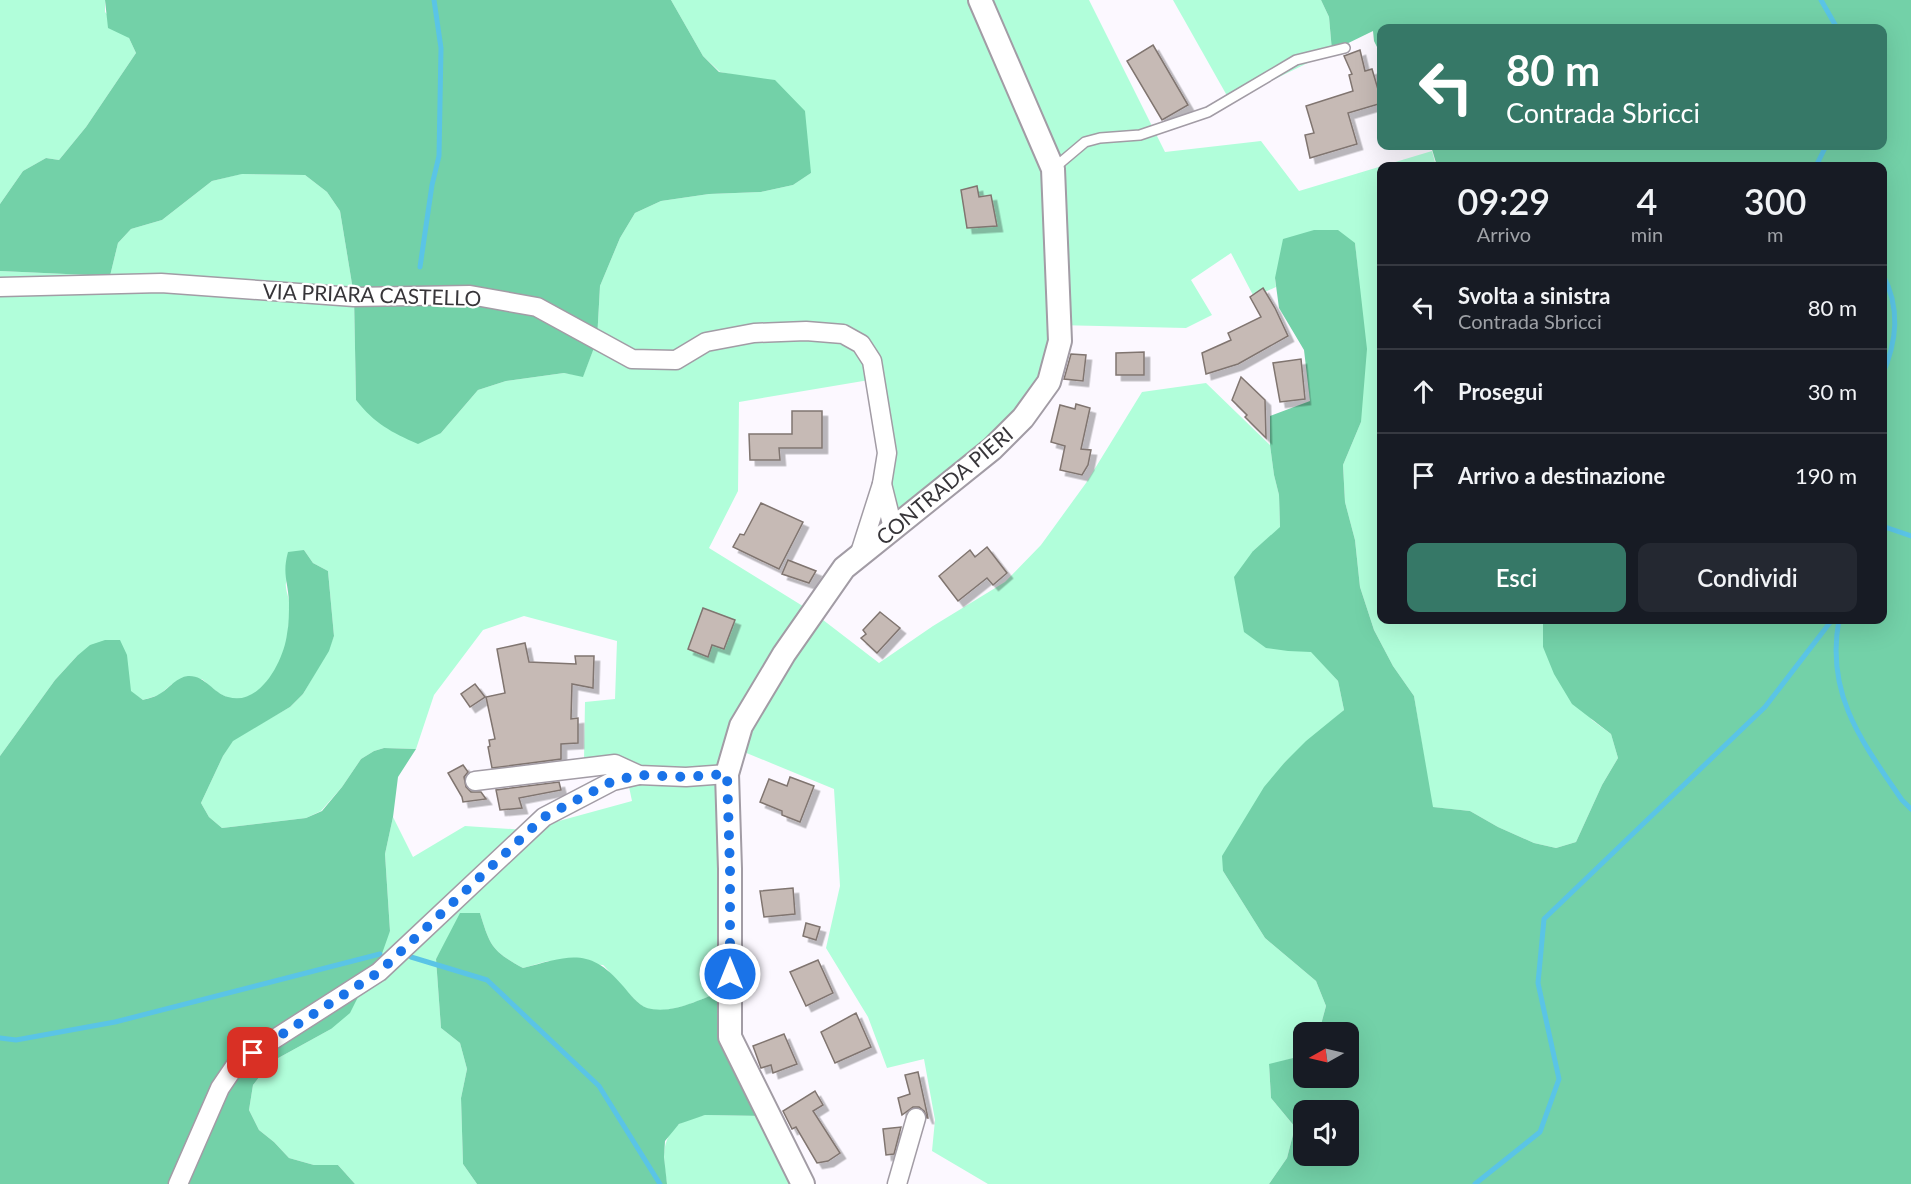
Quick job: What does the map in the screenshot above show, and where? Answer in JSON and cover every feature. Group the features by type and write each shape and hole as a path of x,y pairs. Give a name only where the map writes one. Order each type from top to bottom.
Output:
{"street":[{"path":"980,0 1053,169"},
{"name":"CONTRADA PIERI","path":"803,1184 730,1037 730,869 727,774 741,726 784,654 844,568 992,449 1023,418 1049,382 1060,341 1053,169"},
{"name":"VIA PRIARA CASTELLO","path":"0,287 161,283 354,297 470,295 537,307 632,359 676,360 706,342 754,333 806,331 843,334 861,344 872,361 887,453 882,484 859,556"},
{"path":"882,484 893,528"},
{"path":"475,781 615,764 639,775"},
{"path":"178,1184 220,1088 237,1064 379,972 544,817 613,781 639,775 686,777 727,774"},
{"path":"897,1184 916,1118"}],"lane":[{"path":"1053,169 1085,142 1100,138 1140,135 1208,112 1296,60 1345,48"}],"green space":[{"path":"0,0 105,0 105,12 129,38 136,53 86,127 59,160 46,158 23,171 0,204"},
{"path":"105,0 671,0 703,56 719,72 775,80 805,111 811,173 793,185 761,192 709,194 661,201 635,213 620,238 600,286 597,340 583,377 564,373 506,381 478,390 441,433 418,444 384,426 356,400 354,296 340,211 327,192 305,175 242,174 212,181 162,220 131,229 118,243 110,276 0,271 0,204 23,171 46,158 59,160 86,127 136,53 129,38 108,28"},
{"path":"671,0 1089,0 1165,152 1261,141 1299,191 1377,168 1377,624 1543,624 1543,647 1592,720 1611,734 1618,758 1602,785 1576,842 1556,848 1534,843 1470,811 1432,807 1414,696 1393,666 1374,630 1360,587 1355,540 1345,502 1343,465 1361,422 1359,281 1355,243 1275,278 1276,287 1254,297 1231,253 1191,280 1212,315 1186,328 1056,325 1032,407 905,518 877,517 881,378 739,402 738,491 709,548 814,613 879,663 933,626 1005,582 1041,545 1086,483 1142,392 1206,383 1270,445 1279,495 1280,528 1253,551 1288,651 1311,651 1338,681 1344,710 1285,762 1223,871 1265,938 1316,981 1326,1006 1322,1022 1293,1022 1293,1058 1269,1065 1271,1098 1293,1125 1293,1135 1287,1158 1269,1184 988,1184 932,1151 935,1120 924,1059 887,1068 868,1017 826,948 840,886 834,789 732,747 724,990 676,1008 656,1010 646,1008 603,965 548,961 523,968 494,947 480,913 447,940 436,959 441,1028 460,1043 467,1069 461,1098 463,1164 477,1184 355,1184 338,1165 314,1165 289,1158 259,1130 249,1110 253,1085 271,1062 331,1029 390,931 385,854 393,817 413,857 465,826 526,830 632,801 625,768 584,761 585,702 615,699 617,641 524,616 483,630 434,695 416,749 384,748 361,759 342,787 321,811 306,818 222,828 209,817 201,803 223,756 233,740 290,707 303,694 334,636 328,571 313,563 304,550 286,583 289,617 288,633 282,656 270,679 252,695 241,699 229,698 218,693 202,679 172,684 159,695 143,700 77,656 55,680 0,756 0,271 110,276 118,243 131,229 162,220 212,181 241,174 305,175 327,192 340,211 354,296 356,400 441,433 478,390 506,381 564,373 583,376 597,340 600,286 620,238 635,213 661,201 709,194 761,192 793,185 811,173 740,76 720,72 703,56"},
{"path":"1173,0 1321,0 1329,17 1332,51 1230,101"},
{"path":"1321,0 1911,0 1911,1184 1269,1184 1287,1158 1293,1135 1293,1166 1359,1166 1359,1100 1293,1100 1293,1125 1271,1098 1269,1064 1293,1058 1293,1088 1359,1088 1359,1022 1322,1022 1326,1006 1316,981 1265,938 1223,871 1222,856 1264,787 1306,741 1344,710 1338,681 1311,652 1266,648 1244,632 1234,577 1253,551 1280,527 1279,495 1270,445 1270,416 1310,401 1304,350 1279,308 1275,278 1283,239 1314,230 1338,230 1355,243 1367,349 1361,422 1343,465 1345,502 1355,540 1360,587 1374,630 1393,666 1414,696 1433,807 1470,811 1534,843 1556,848 1576,842 1602,785 1618,758 1611,734 1572,704 1554,674 1543,647 1543,624 1887,624 1887,162 1436,162 1432,150 1887,150 1887,24 1377,24 1377,47 1373,31 1332,51 1329,17"},
{"path":"1432,151 1435,162 1395,162"},
{"path":"304,550 313,563 328,571 334,636 329,651 303,694 290,707 233,741 223,756 201,803 209,817 222,828 306,818 322,811 361,759 384,748 416,749 398,777 385,854 390,931 378,965 364,985 350,1013 331,1029 271,1062 253,1085 249,1110 259,1130 289,1158 314,1165 338,1165 355,1184 0,1184 0,756 55,680 90,645 105,640 120,640 127,655 131,691 143,700 157,696 177,680 188,676 199,678 228,697 240,698 250,695 268,679 281,656 289,618 286,560 288,552"},
{"path":"460,913 480,913 490,940 498,952 523,968 566,958 589,960 611,973 637,1002 647,1008 657,1010 676,1008 724,990 771,1116 705,1115 679,1124 665,1141 667,1184 477,1184 463,1164 461,1098 467,1069 460,1043 441,1028 436,959"},
{"path":"705,1115 771,1116 802,1184 667,1184 664,1152 668,1138 681,1123"}],"building":[{"path":"1153,45 1188,105 1162,120 1127,61"},
{"path":"1360,50 1365,71 1372,69 1377,86 1377,104 1348,113 1357,144 1310,158 1305,135 1314,133 1306,106 1353,91 1349,75 1352,74 1344,56"},
{"path":"977,186 979,197 991,195 997,226 967,228 961,190"},
{"path":"1263,288 1288,336 1238,364 1206,374 1202,353 1231,340 1228,333 1261,317 1250,297"},
{"path":"1144,352 1144,375 1116,375 1116,353"},
{"path":"1071,354 1086,355 1083,381 1064,379"},
{"path":"1301,359 1305,399 1280,402 1273,363"},
{"path":"1241,377 1265,400 1266,438 1232,400"},
{"path":"1076,404 1090,408 1081,449 1091,450 1088,465 1082,475 1060,470 1065,446 1051,442 1060,405 1075,409"},
{"path":"792,411 822,411 822,448 779,448 780,460 750,460 749,434 792,434"},
{"path":"761,503 803,522 779,569 733,547 740,534 744,535"},
{"path":"987,547 1007,573 993,585 987,578 958,601 939,576 970,550 975,557"},
{"path":"788,560 816,571 809,583 782,574"},
{"path":"703,608 735,620 724,649 712,645 708,657 688,649"},
{"path":"880,612 900,628 877,653 861,638 866,634 863,630"},
{"path":"525,643 529,662 576,664 575,656 594,656 593,688 572,684 571,719 578,718 578,743 561,744 561,759 492,768 488,747 490,746 489,740 495,739 486,697 505,693 497,649"},
{"path":"475,684 485,697 470,707 461,694"},
{"path":"463,765 468,772 464,777 466,787 471,792 481,792 486,799 463,802 448,773"},
{"path":"790,777 814,786 800,822 760,802 769,779 787,786"},
{"path":"559,782 561,790 519,798 522,808 500,810 496,790"},
{"path":"793,888 795,914 764,917 760,891"},
{"path":"806,923 820,927 816,940 803,936"},
{"path":"818,960 833,993 806,1006 790,972"},
{"path":"856,1013 871,1047 835,1063 821,1032"},
{"path":"784,1034 797,1064 773,1073 771,1065 761,1068 753,1046"},
{"path":"918,1072 928,1118 919,1107 913,1107 902,1115 898,1098 910,1094 905,1075"},
{"path":"815,1091 823,1105 813,1111 840,1153 828,1161 817,1163 796,1127 792,1129 783,1111"},
{"path":"901,1127 894,1154 886,1155 883,1129"}],"waterway":[{"path":"420,267 432,185 439,156 441,48 434,0"},
{"path":"1821,0 1835,24"},
{"path":"1818,162 1824,150"},
{"path":"1887,284 1892,299 1895,324 1887,363"},
{"path":"1887,528 1911,536"},
{"path":"1475,1184 1540,1132 1559,1079 1538,983 1544,919 1765,707 1829,624"},
{"path":"1839,624 1837,671 1850,716 1873,758 1902,800 1911,809"},
{"path":"0,1038 16,1040 115,1022 380,954"},
{"path":"411,957 487,980 599,1086 660,1184"}],"route":[{"path":"253,1053 379,972 544,817 613,781 639,775 686,777 727,774 730,974"}]}
